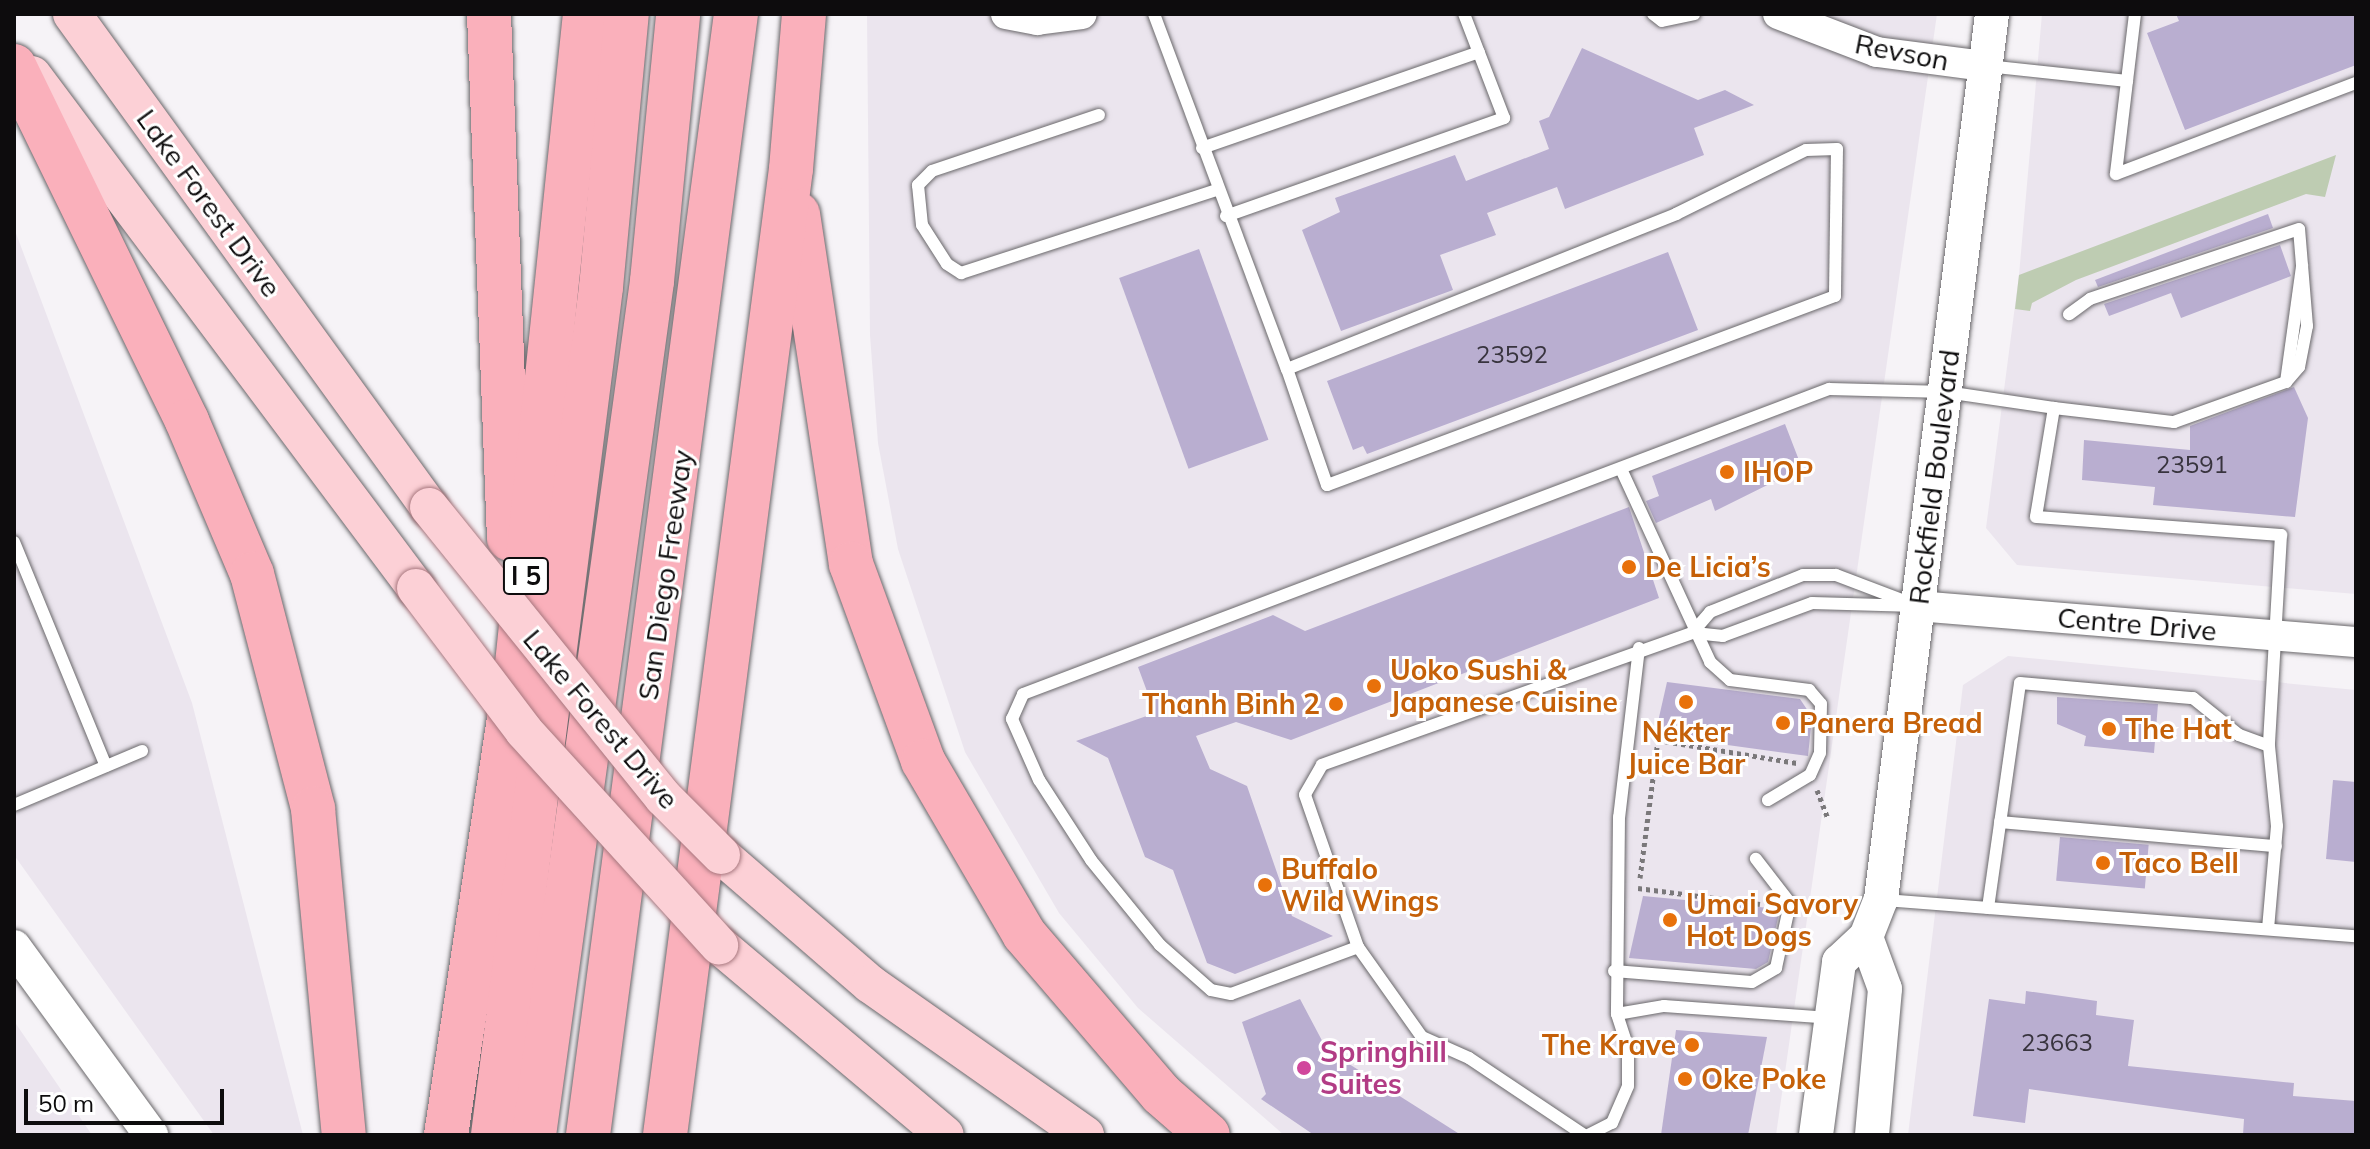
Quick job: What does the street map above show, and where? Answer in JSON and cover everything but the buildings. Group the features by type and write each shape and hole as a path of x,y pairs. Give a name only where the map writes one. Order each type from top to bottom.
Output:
{"highway":[{"path":"489,14 517,664"},
{"name":"I 5","path":"446,1135 517,664 585,14"},
{"path":"493,1135 601,287 627,14"},
{"path":"534,1135 652,281 678,14"},
{"name":"San Diego Freeway","path":"588,1135 736,14"},
{"path":"665,1135 791,169 804,14"},
{"path":"14,66 187,421 252,574 313,809 344,1135"},
{"path":"791,169 851,564 897,702 953,818 1024,934 1161,1094 1208,1135"}],"main road":[{"name":"Lake Forest Drive","path":"72,14 429,507 663,797 721,855 870,984 1085,1135"},
{"name":"Rockfield Boulevard","path":"1816,1135 1839,962 1866,937 1881,899 1946,392 1983,66 1992,14"},
{"path":"14,50 524,731 719,945 945,1135"},
{"path":"1866,937 1885,989 1872,1135"},
{"path":"14,947 151,1135"}],"street":[{"path":"1006,14 1037,20 1082,14"},
{"name":"Revson","path":"1778,14 1877,52 1983,66"},
{"name":"Centre Drive","path":"1917,606 2356,642"}],"lane":[{"path":"1154,14 1226,216 1287,369 1327,485 1835,296 1837,149 1806,150 1676,214 1287,369"},
{"path":"1226,216 1504,118 1464,14"},
{"path":"1653,14 1662,21 1694,14"},
{"path":"2135,14 2116,174 2356,83"},
{"path":"1202,148 1479,52"},
{"path":"1983,66 2127,81"},
{"path":"1099,115 932,171 918,185 922,225 947,264 961,273 1217,190"},
{"path":"1358,947 1231,994 1211,990 1150,933 1039,780 1012,719 1023,694 1829,389 1946,392 2174,422 2286,382 2303,358 2308,287 2302,265 2299,229 2288,227 2090,299 2069,314"},
{"path":"2054,408 2036,517 2281,535 2278,635 2269,746 2276,846 2268,929"},
{"path":"1621,469 1692,633 1730,680 1809,690 1821,704 1820,753 1810,775 1768,800"},
{"path":"14,542 106,766"},
{"name":"Centre Drive","path":"1692,633 1710,612 1803,575 1836,575 1917,606"},
{"name":"Centre Drive","path":"1692,633 1723,636 1812,603 1917,606"},
{"path":"1639,648 1618,851 1614,971 1617,1014 1628,1048 1628,1086 1612,1123 1586,1135 1469,1058 1422,1037 1358,947 1305,795 1322,765 1639,648 1692,633"},
{"path":"1988,908 2020,683 2193,698 2239,735 2269,746"},
{"path":"14,805 142,751"},
{"path":"2000,822 2276,846"},
{"path":"1614,971 1752,982 1776,968 1790,903 1756,859"},
{"path":"1881,899 2356,936"},
{"path":"1617,1014 1664,1006 1830,1018"}],"path":[{"path":"1760,904 1638,892 1658,740 1793,757 1800,767"},
{"path":"1808,778 1828,818"}],"shaded area":[{"path":"867,14 1937,14 1776,1135 1284,1135 1138,1008 1059,913 965,752 898,549 878,443 870,335"},
{"path":"2042,14 2356,14 2356,594 2017,565 1986,528 2019,275"},
{"path":"14,228 192,703 303,1135 214,1135 14,855"},
{"path":"2008,656 2356,690 2356,1135 1908,1135 1963,685"},
{"path":"14,1021 92,1135 14,1135"}],"green space":[{"path":"2336,155 2325,197 2306,194 2076,280 2032,303 2030,311 2015,309 2019,275"}],"place":[{"name":"IHOP","path":"1727,472"},
{"name":"De Licia’s","path":"1629,567"},
{"name":"Uoko Sushi & Japanese Cuisine","path":"1374,686"},
{"name":"Nékter Juice Bar","path":"1686,702"},
{"name":"Thanh Binh 2","path":"1336,704"},
{"name":"Panera Bread","path":"1783,723"},
{"name":"The Hat","path":"2109,729"},
{"name":"Taco Bell","path":"2103,863"},
{"name":"Buffalo Wild Wings","path":"1265,885"},
{"name":"Umai Savory Hot Dogs","path":"1670,920"},
{"name":"The Krave","path":"1692,1045"},
{"name":"Springhill Suites","path":"1304,1068"},
{"name":"Oke Poke","path":"1685,1079"}]}
